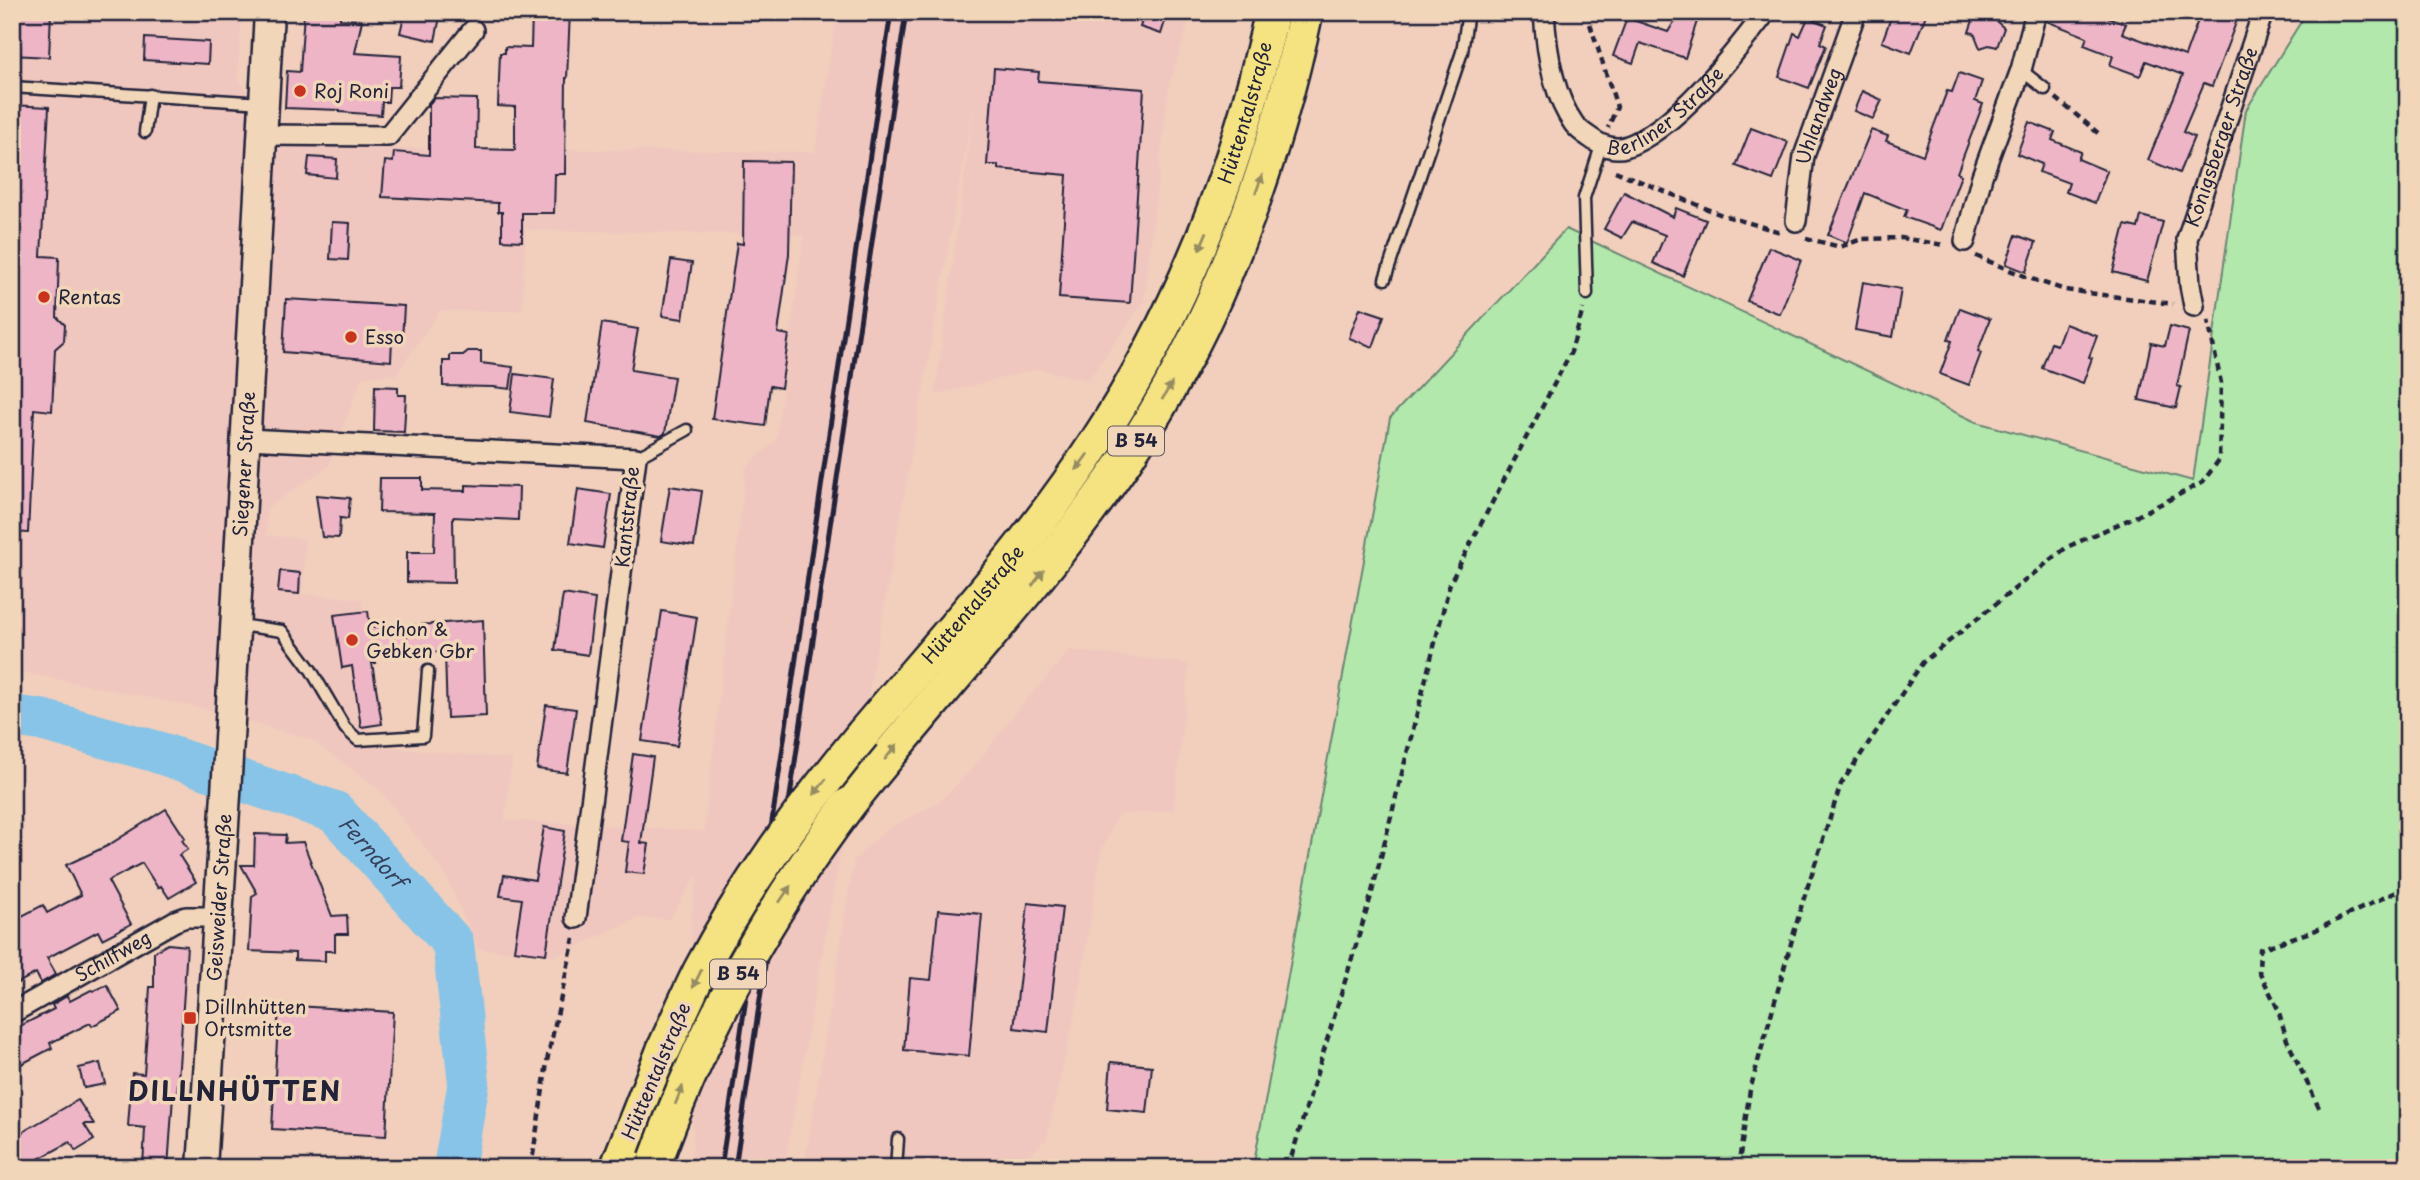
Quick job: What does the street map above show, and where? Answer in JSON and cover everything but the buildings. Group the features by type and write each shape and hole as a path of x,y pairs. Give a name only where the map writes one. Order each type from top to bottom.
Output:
{"highway":[{"name":"Hüttentalstraße","path":"617,1168 664,1049 701,970 748,888 792,823 1031,533 1097,442 1138,374 1177,300 1206,235 1241,137 1272,12"},
{"name":"Hüttentalstraße","path":"654,1163 695,1059 730,989 777,907 848,805 1023,597 1124,461 1169,388 1208,313 1237,246 1273,146 1306,12"}],"main road":[{"name":"Siegener Straße","path":"226,794 269,12"},
{"name":"Geisweider Straße","path":"202,1168 226,794"}],"street":[{"name":"Berliner Straße","path":"1544,12 1557,94 1576,126 1598,154 1622,149 1650,135 1680,113 1766,12"},
{"name":"Uhlandweg","path":"1797,231 1804,156 1856,12"},
{"path":"1965,241 1982,176 2021,70 2036,12"},
{"name":"Königsberger Straße","path":"2201,313 2190,285 2187,239 2263,12"},
{"path":"262,135 388,136 473,30"},
{"name":"Kantstraße","path":"246,439 636,458 576,918"},
{"name":"Schilfweg","path":"12,1013 175,921 186,917 217,917"}],"lane":[{"path":"1385,279 1462,52 1468,12"},
{"path":"2021,70 2045,89"},
{"path":"12,87 264,103"},
{"path":"145,132 150,95"},
{"path":"1587,294 1584,198 1598,154"},
{"path":"636,458 687,430"},
{"path":"235,624 282,631 311,670 345,728 358,740 423,736 428,671"},
{"path":"895,1168 898,1139"}],"path":[{"path":"1591,12 1590,24 1617,107 1598,154 1722,215 1797,231 1840,247 1862,239 1901,238 1937,243"},
{"path":"2045,89 2098,133"},
{"path":"1991,262 2065,290 2155,302"},
{"path":"1288,1168 1371,896 1450,583 1571,352 1587,294"},
{"path":"1738,1168 1750,1090 1802,904 1841,784 1923,662 2067,547 2202,483 2219,460 2221,383 2201,313"},
{"path":"2319,1108 2287,1040 2278,1009 2259,971 2260,950 2316,930 2408,886"},
{"path":"531,1168 548,1056 573,947 576,918"}],"shaded area":[{"path":"12,12 242,12 238,79 287,147 815,152 837,12 1192,12 1169,86 1144,302 1088,380 1037,369 935,395 974,104 784,1168 690,1168 693,1148 691,918 697,875 670,919 638,918 556,956 478,949 444,872 379,789 310,739 202,708 12,670","holes":["526,230 804,235 776,440 746,467 704,831 505,820 512,759 372,746 362,599 303,594 305,539 266,535 267,508 329,466 362,377 396,375 440,311 522,311"]},
{"path":"1070,650 1189,664 1174,810 1118,815 1101,852 1078,1000 1047,1138 1016,1168 804,1168 854,860 884,831 938,803 972,769 1017,711"}],"green space":[{"path":"2307,12 2408,12 2408,1168 1253,1168 1390,418 1566,229 1976,422 2193,481 2246,110"}],"waterway":[{"name":"Ferndorf","path":"12,716 41,720 154,751 335,812 453,943 469,1082 454,1168"}],"railway":[{"path":"721,1168 891,12"},
{"path":"735,1168 906,12"}],"place":[{"name":"Roj Roni","path":"300,91"},
{"name":"Rentas","path":"44,297"},
{"name":"Esso","path":"351,337"},
{"name":"Cichon & Gebken Gbr","path":"352,640"},
{"name":"Dillnhütten Ortsmitte","path":"190,1018"}],"district":[{"name":"DILLNHÜTTEN","path":"235,1092"}]}
